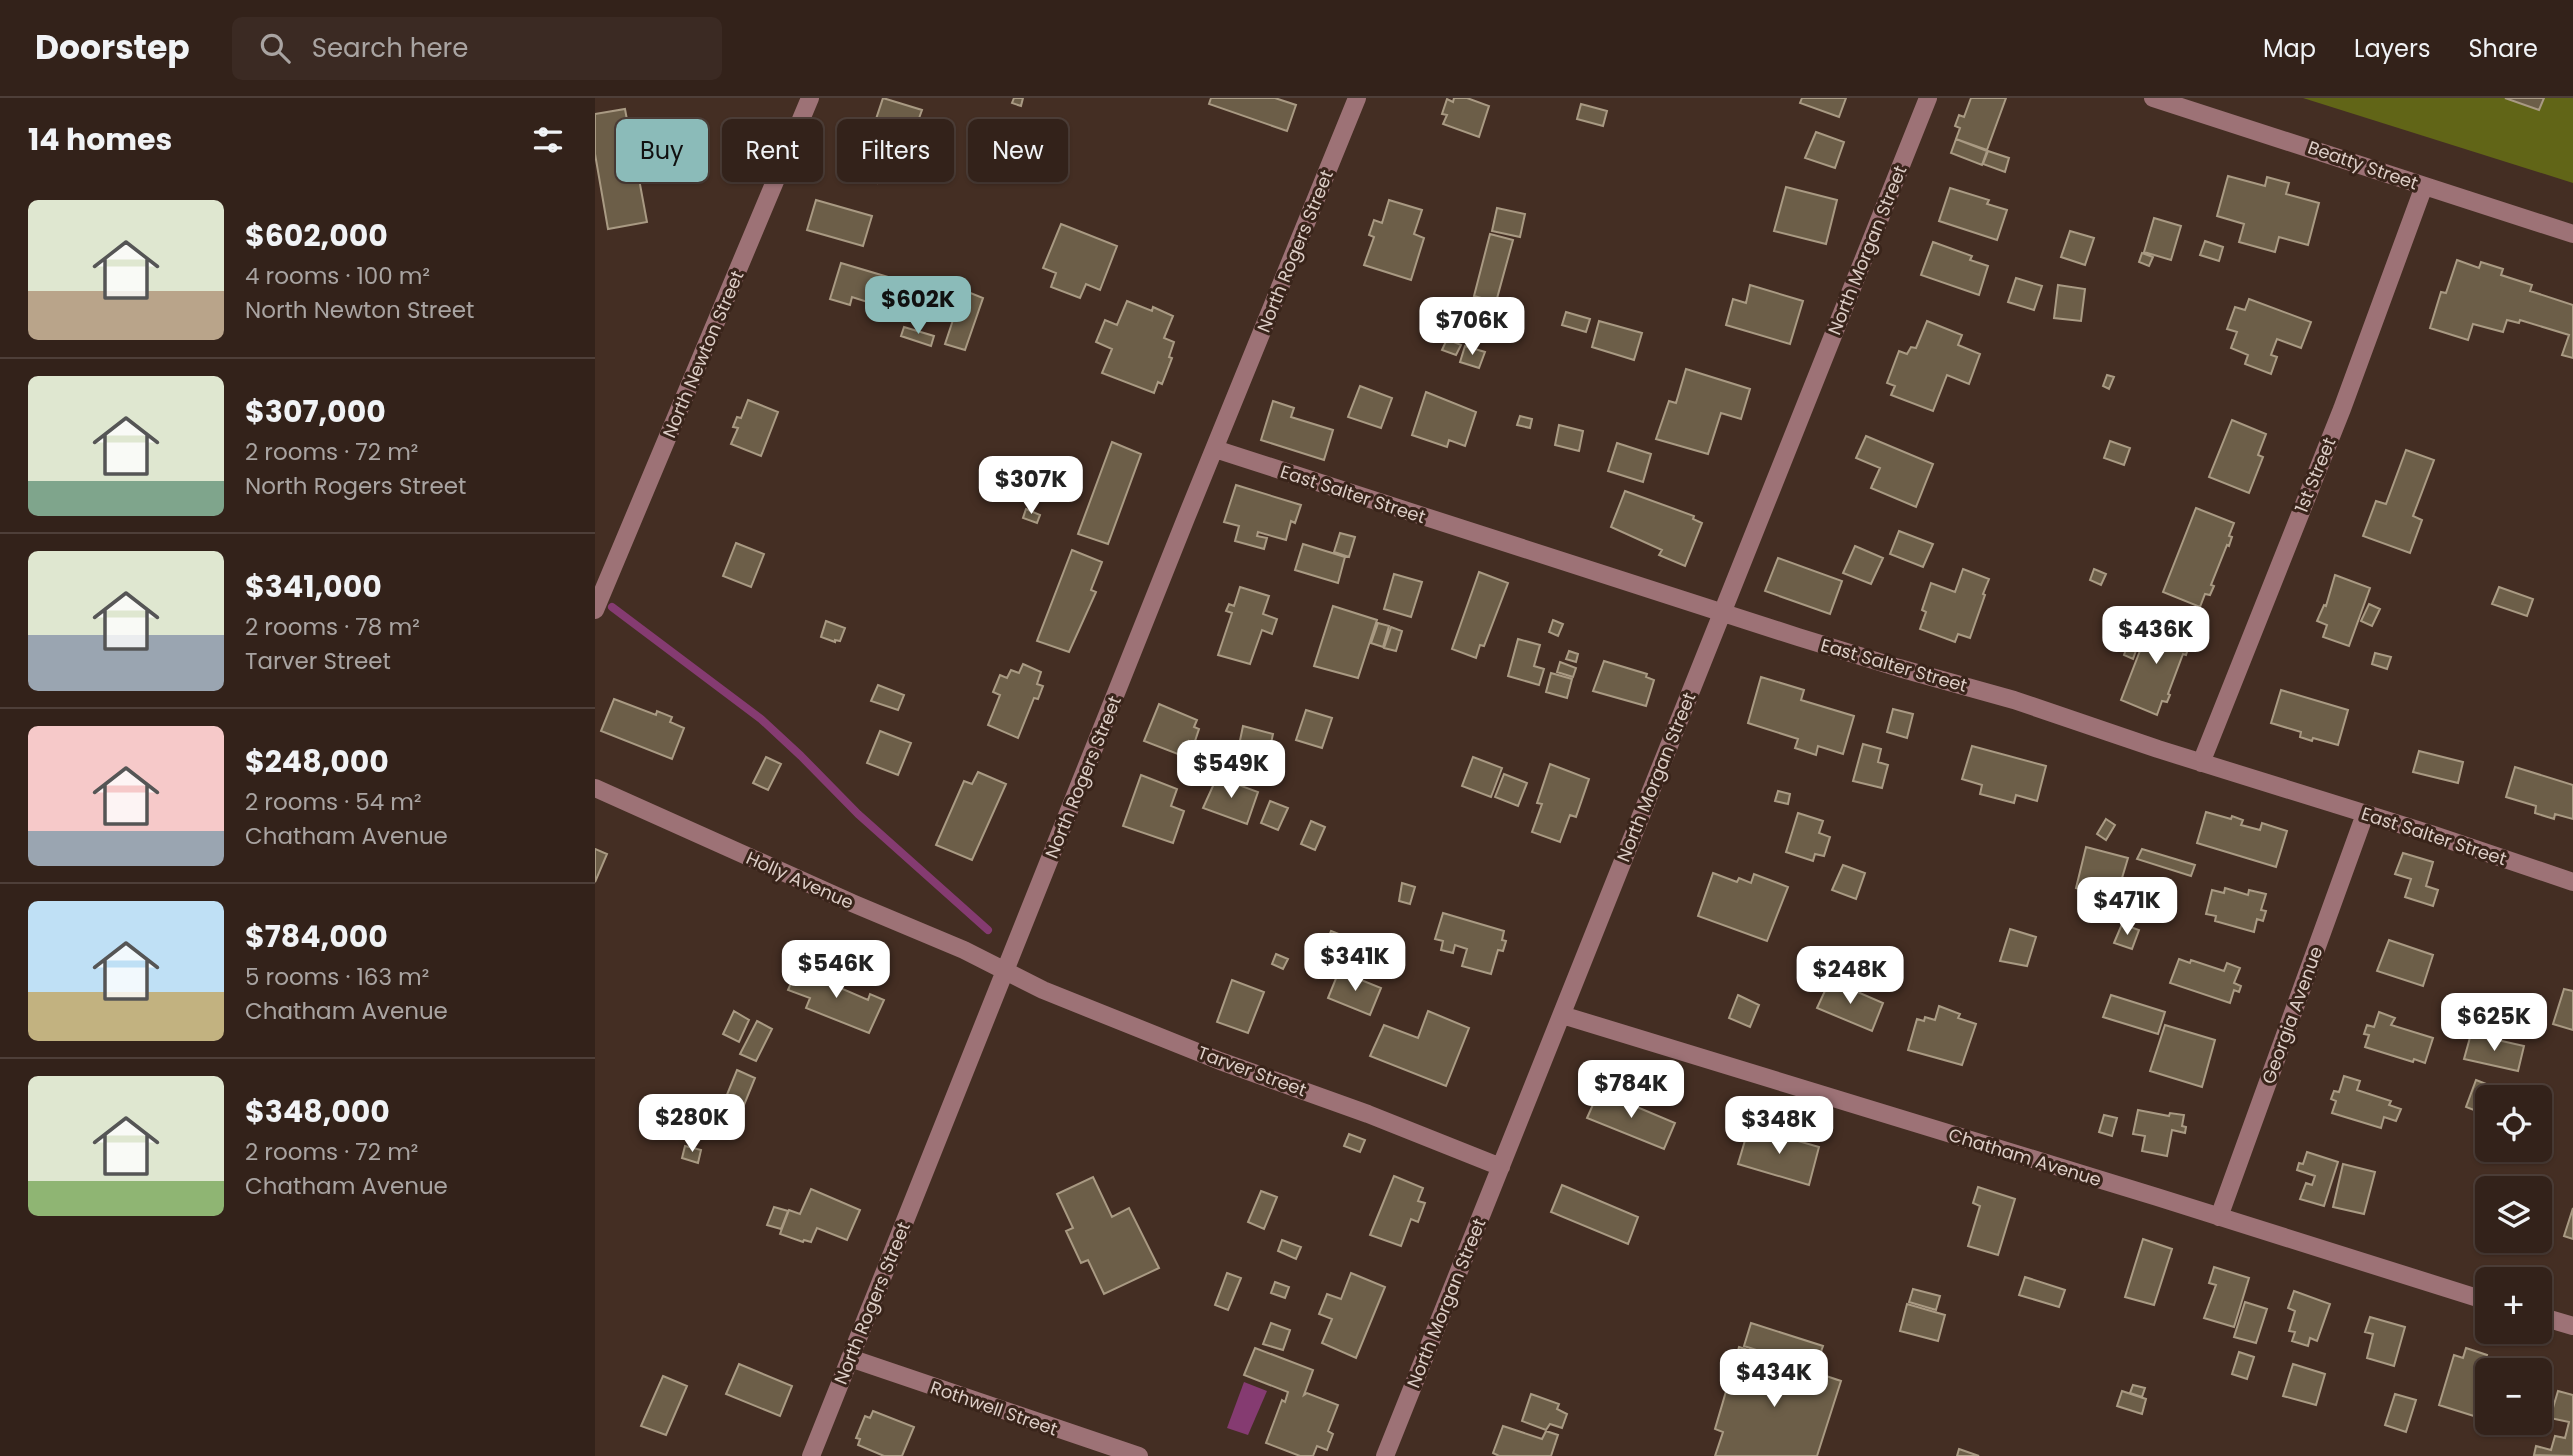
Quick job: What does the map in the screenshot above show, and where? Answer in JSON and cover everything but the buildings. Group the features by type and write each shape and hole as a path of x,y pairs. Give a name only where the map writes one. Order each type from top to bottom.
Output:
{"street":[{"name":"North Newton Street","path":"595,610 810,98"},
{"name":"North Rogers Street","path":"811,1456 1357,98"},
{"name":"North Morgan Street","path":"1385,1456 1928,98"},
{"name":"Beatty Street","path":"2153,98 2573,234"},
{"name":"1st Street","path":"2201,763 2337,421 2424,186"},
{"name":"East Salter Street","path":"1215,449 1899,668 2014,700 2573,882"},
{"name":"Holly Avenue","path":"595,788 964,950 1004,972"},
{"name":"Georgia Avenue","path":"2219,1217 2365,814"},
{"name":"Tarver Street","path":"1004,972 1042,990 1220,1061 1368,1114 1501,1167"},
{"name":"Chatham Avenue","path":"1562,1015 2475,1297"},
{"path":"2552,1320 2573,1326"},
{"name":"Rothwell Street","path":"850,1358 1139,1456"}],"shaded area":[{"path":"2303,98 2573,98 2573,183"},
{"path":"1244,1382 1267,1391 1248,1435 1227,1428"}],"waterway":[{"path":"612,607 761,719 858,814 988,930"}]}
